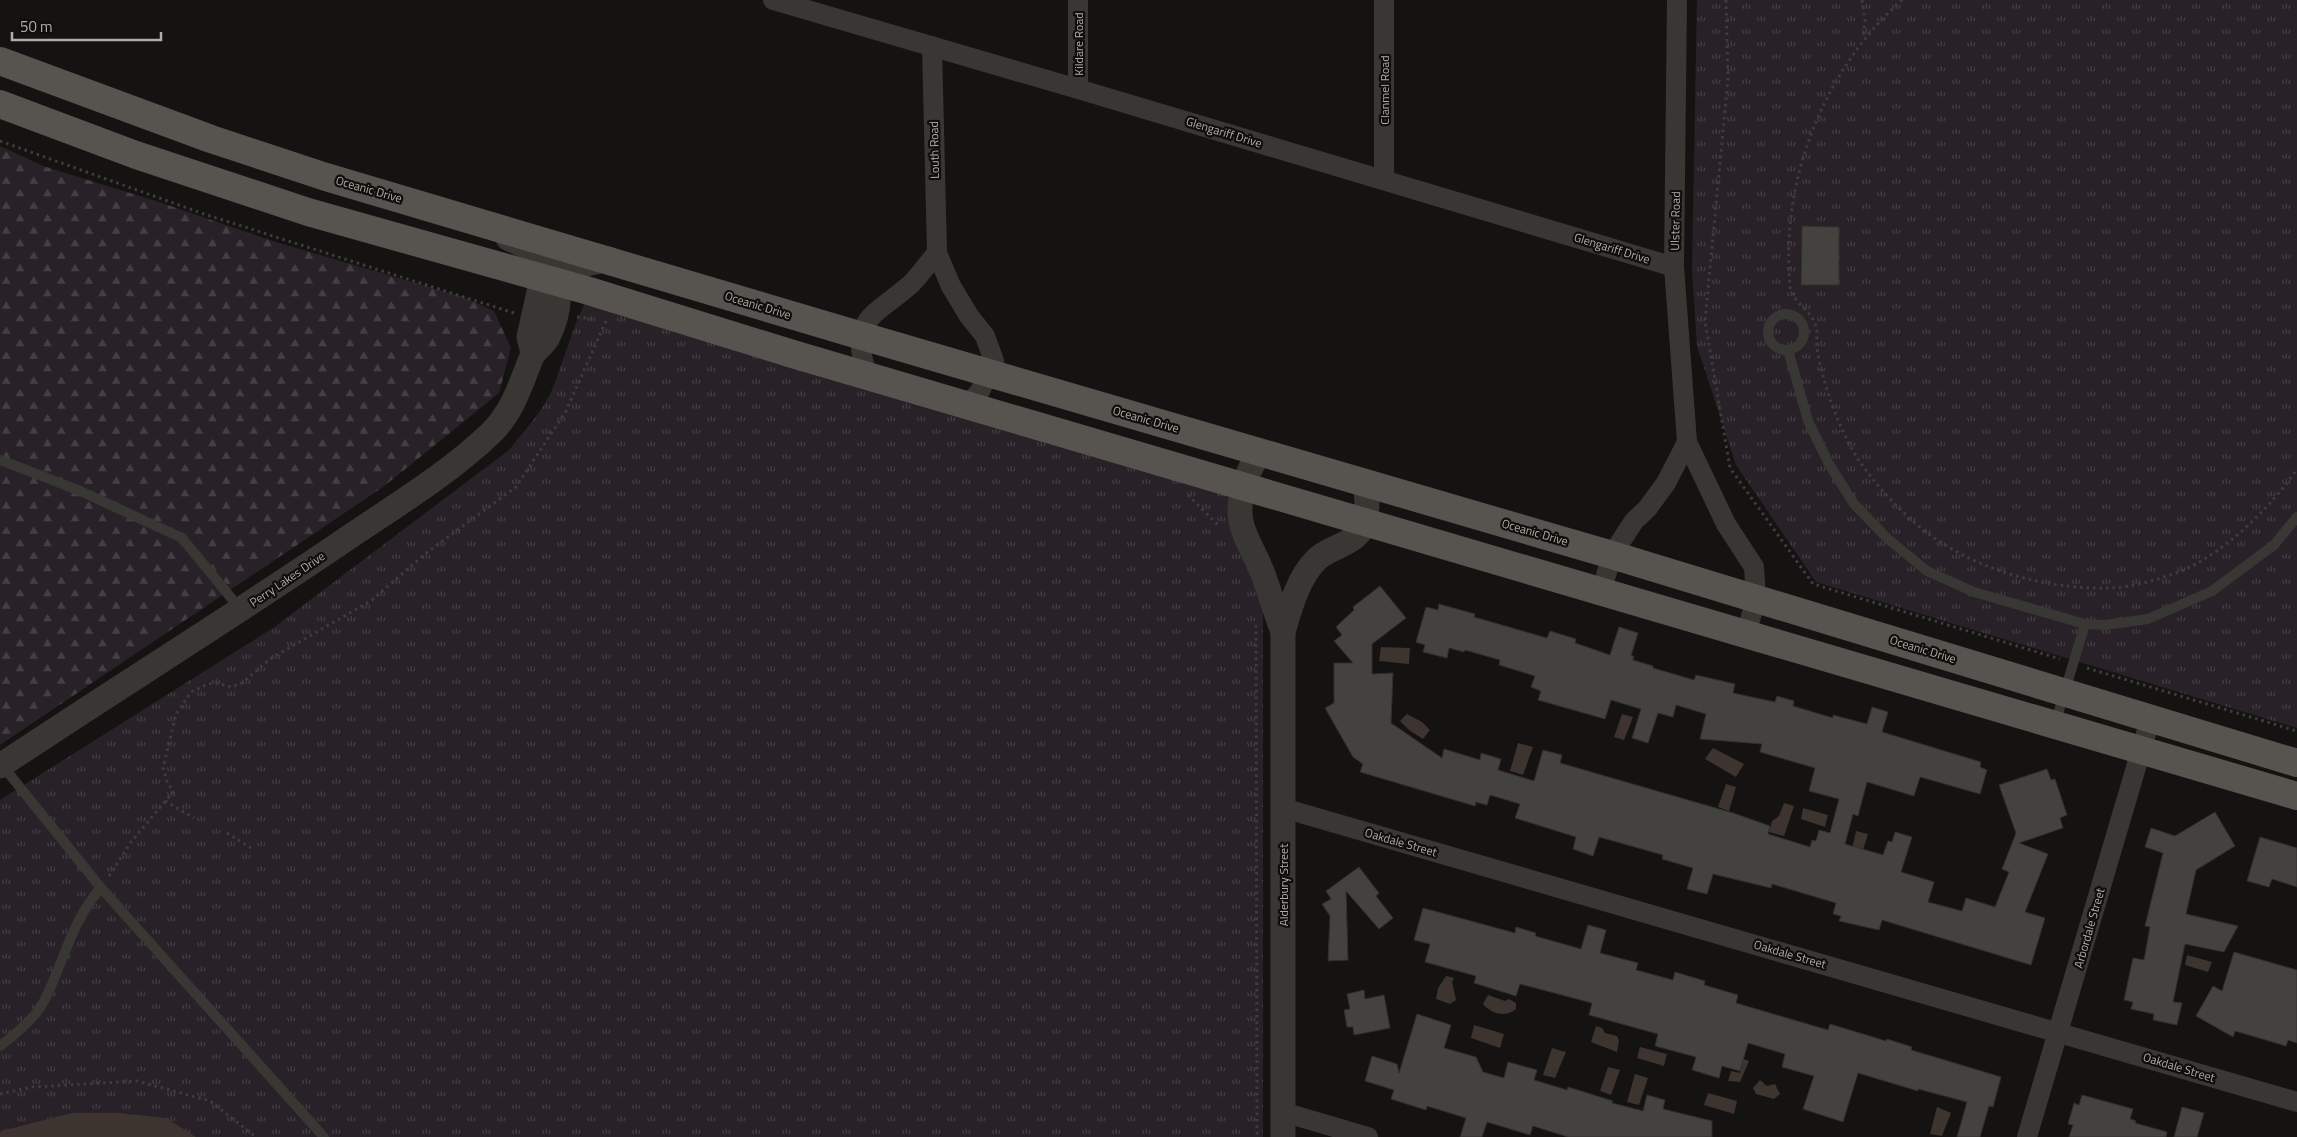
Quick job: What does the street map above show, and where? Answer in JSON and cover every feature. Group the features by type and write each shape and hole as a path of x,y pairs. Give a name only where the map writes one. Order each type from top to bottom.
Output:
{"main road":[{"name":"Oceanic Drive","path":"0,61 211,139 326,177 1612,555 2065,692 2150,720 2297,763"},
{"path":"0,104 136,155 308,212 557,282 868,376 2297,796"}],"street":[{"name":"Glengariff Drive","path":"773,0 1078,88 1674,267"},
{"name":"Kildare Road","path":"1078,0 1078,88"},
{"name":"Clanmel Road","path":"1384,0 1384,179"},
{"name":"Ulster Road","path":"1677,0 1674,267 1687,442 1726,524 1754,567 1756,598 1746,635"},
{"name":"Louth Road","path":"932,46 937,253 951,286 969,316 985,336 994,361 980,391 968,405"},
{"name":"Perry Lakes Drive","path":"1,766 241,610 451,468 493,431 518,396 533,354 546,340 544,321 560,298 557,282 547,264 534,251 473,220"},
{"path":"868,376 861,350 862,336 868,318 881,305 912,282 937,253"},
{"path":"557,282 571,270 585,264 609,260"},
{"path":"1601,592 1612,555 1634,521 1647,509 1666,483 1687,442"},
{"name":"Alderbury Street","path":"1261,452 1253,461 1244,487 1239,503 1239,521 1265,578 1283,632"},
{"path":"1364,482 1367,492 1364,522"},
{"name":"Alderbury Street","path":"1283,1137 1283,632 1291,604 1306,573 1316,559 1357,535 1364,522"},
{"name":"Arbordale Street","path":"2028,1137 2150,720"},
{"name":"Oakdale Street","path":"1283,808 2297,1102"},
{"path":"1283,1112 1368,1137"}],"lane":[{"path":"1788,350 1808,420 1829,464 1854,504 1887,538 1927,571 1974,592 2085,624 2105,625 2148,619 2212,591 2274,545 2297,516"},
{"path":"0,460 78,490 182,538 241,610"},
{"path":"2055,725 2085,624"},
{"path":"1,766 101,888 324,1137"},
{"path":"0,1046 18,1033 42,1004 87,903 101,888"}],"path":[{"path":"1726,0 1728,79 1704,321 1730,468 1813,584 2297,731"},
{"path":"1862,0 1865,20 1863,38"},
{"path":"1902,0 1863,38 1826,101 1799,169 1791,215 1790,287 1795,299 1811,313 1817,328 1816,346 1833,405 1843,429 1858,459 1889,496 1910,518 1942,543 1985,564 2033,580 2082,588 2114,588 2145,582 2183,570 2226,544 2280,493 2297,469"},
{"path":"0,140 204,214 544,321 578,317 615,323"},
{"path":"101,888 131,842 174,792 167,781 163,768 166,749 176,714 190,692 208,684 218,683 231,687 242,683 270,660 372,600 425,554 516,487 566,411 606,321"},
{"path":"1184,492 1203,508 1223,531"},
{"path":"1256,615 1257,1137"},
{"path":"165,801 194,818"},
{"path":"227,833 251,848"},
{"path":"0,1094 32,1087 137,1081 210,1100 256,1137"}],"green space":[{"path":"1697,0 2297,0 2297,728 1816,582 1736,465 1697,346 1692,270"},
{"path":"0,146 43,166 156,201 276,242 463,297 494,311 511,348 499,393 383,487 0,745"},
{"path":"585,303 1221,491 1229,498 1263,605 1263,1137 0,1137 0,800 273,628 509,450 548,398"}],"shaded area":[{"path":"1381,647 1410,648 1409,664 1379,661"},
{"path":"1407,714 1422,722 1430,730 1423,739 1409,730 1400,721"},
{"path":"1622,714 1633,717 1624,740 1614,737"},
{"path":"1518,743 1533,747 1523,775 1510,771"},
{"path":"1713,748 1744,764 1736,777 1705,759"},
{"path":"1726,784 1736,787 1729,811 1718,807"},
{"path":"1784,803 1794,806 1784,836 1769,832 1772,821 1779,816"},
{"path":"1803,808 1828,815 1825,827 1801,819"},
{"path":"1856,831 1868,834 1861,857 1851,854"},
{"path":"2187,955 2212,962 2208,972 2185,965"},
{"path":"1446,976 1454,978 1452,982 1456,1000 1450,1004 1436,999 1438,988"},
{"path":"1488,995 1505,1001 1509,999 1516,1003 1516,1009 1503,1014 1490,1010 1483,1004"},
{"path":"1474,1025 1504,1034 1500,1048 1471,1038"},
{"path":"1596,1026 1602,1028 1605,1033 1617,1036 1619,1040 1617,1052 1591,1042"},
{"path":"1640,1047 1667,1054 1664,1066 1637,1058"},
{"path":"1552,1048 1566,1052 1555,1078 1543,1075"},
{"path":"1743,1059 1749,1061 1740,1082 1728,1081 1731,1071 1740,1073"},
{"path":"1608,1067 1620,1070 1611,1095 1600,1091"},
{"path":"1635,1074 1648,1078 1639,1105 1627,1102"},
{"path":"1760,1080 1767,1086 1775,1084 1780,1094 1774,1099 1756,1094 1753,1088"},
{"path":"1708,1093 1737,1101 1734,1114 1704,1105"},
{"path":"1937,1107 1951,1113 1942,1136 1930,1134"},
{"path":"72,1113 119,1113 166,1118 196,1137 0,1137 0,1132 5,1130"}],"building":[{"path":"1802,226 1839,227 1839,285 1801,285"},
{"path":"1380,586 1406,618 1372,644 1372,674 1393,673 1391,723 1442,758 1444,749 1480,760 1481,753 1501,759 1498,770 1534,781 1543,750 1562,755 1560,763 1733,813 1770,826 1768,834 1810,847 1812,840 1816,841 1819,830 1830,833 1839,799 1809,791 1815,768 1760,752 1762,744 1700,739 1706,714 1676,705 1673,717 1658,713 1648,743 1632,738 1641,709 1611,700 1605,719 1538,700 1541,691 1531,687 1535,676 1499,665 1500,660 1465,650 1464,652 1449,648 1447,658 1423,652 1425,645 1416,642 1426,607 1438,610 1439,604 1475,614 1474,617 1547,638 1550,631 1576,639 1575,643 1610,655 1619,627 1638,633 1631,656 1634,656 1633,660 1653,666 1653,668 1694,680 1696,675 1735,684 1733,693 1775,702 1777,696 1794,701 1793,706 1833,718 1833,715 1867,724 1872,707 1888,712 1882,732 1981,762 1980,767 1987,770 1980,794 1920,777 1914,796 1867,782 1858,816 1853,814 1845,844 1883,855 1888,841 1892,842 1895,832 1912,837 1901,872 1934,882 1928,902 1962,911 1966,898 1995,907 2009,872 2002,869 2016,833 1999,785 2047,769 2051,780 2055,779 2067,815 2060,818 2063,828 2019,843 2048,854 2025,912 2045,918 2031,965 1882,920 1879,930 1839,921 1841,916 1833,914 1836,903 1772,884 1771,888 1713,874 1707,894 1687,889 1693,868 1662,859 1663,855 1599,837 1593,856 1573,849 1576,837 1515,818 1520,804 1490,795 1487,805 1476,802 1475,806 1360,772 1363,764 1353,757 1325,708 1334,703 1334,663 1353,663 1334,641 1342,635 1336,627 1354,610 1353,607"},
{"path":"2215,812 2235,846 2196,870 2186,914 2238,926 2224,952 2185,944 2173,1002 2182,1003 2177,1025 2153,1020 2154,1014 2131,1009 2133,1002 2124,1000 2133,958 2144,960 2150,927 2145,926 2163,853 2145,847 2151,828 2175,836"},
{"path":"2260,837 2297,848 2297,887 2272,879 2269,887 2247,881"},
{"path":"1359,867 1379,893 1376,896 1393,918 1379,929 1346,891 1348,960 1328,961 1330,916 1322,904 1331,899 1326,891"},
{"path":"1423,908 1515,933 1516,927 1536,933 1535,936 1581,949 1588,925 1606,930 1600,953 1638,963 1636,970 1673,980 1675,972 1705,981 1704,985 1738,995 1736,1003 1828,1030 1830,1024 1886,1041 1887,1039 1912,1047 1911,1050 2001,1077 1993,1107 1989,1106 1980,1137 1957,1137 1967,1102 1918,1089 1918,1091 1858,1073 1843,1122 1803,1109 1814,1076 1782,1067 1785,1054 1748,1043 1740,1071 1722,1066 1719,1078 1692,1070 1696,1057 1655,1046 1658,1034 1589,1015 1592,1003 1520,984 1516,996 1474,983 1476,976 1425,962 1430,944 1414,940"},
{"path":"2234,952 2297,970 2297,1043 2288,1040 2286,1046 2235,1031 2233,1037 2196,1016 2213,986 2222,991"},
{"path":"1364,990 1365,999 1384,995 1390,1028 1354,1035 1353,1027 1347,1027 1344,1010 1350,1009 1347,994"},
{"path":"1417,1014 1451,1025 1444,1048 1476,1057 1483,1072 1504,1078 1508,1062 1537,1070 1534,1080 1567,1090 1568,1087 1613,1101 1612,1103 1643,1111 1647,1095 1665,1100 1663,1109 1712,1121 1712,1137 1568,1137 1533,1126 1530,1135 1487,1122 1482,1137 1460,1137 1466,1118 1427,1106 1426,1110 1391,1099 1394,1090 1365,1081 1372,1056 1397,1064 1399,1073"},
{"path":"2082,1095 2133,1109 2130,1119 2136,1121 2135,1123 2167,1132 2166,1137 2069,1137 2073,1125 2068,1124 2074,1103 2079,1105"},
{"path":"2182,1107 2204,1113 2197,1137 2174,1137"}]}
